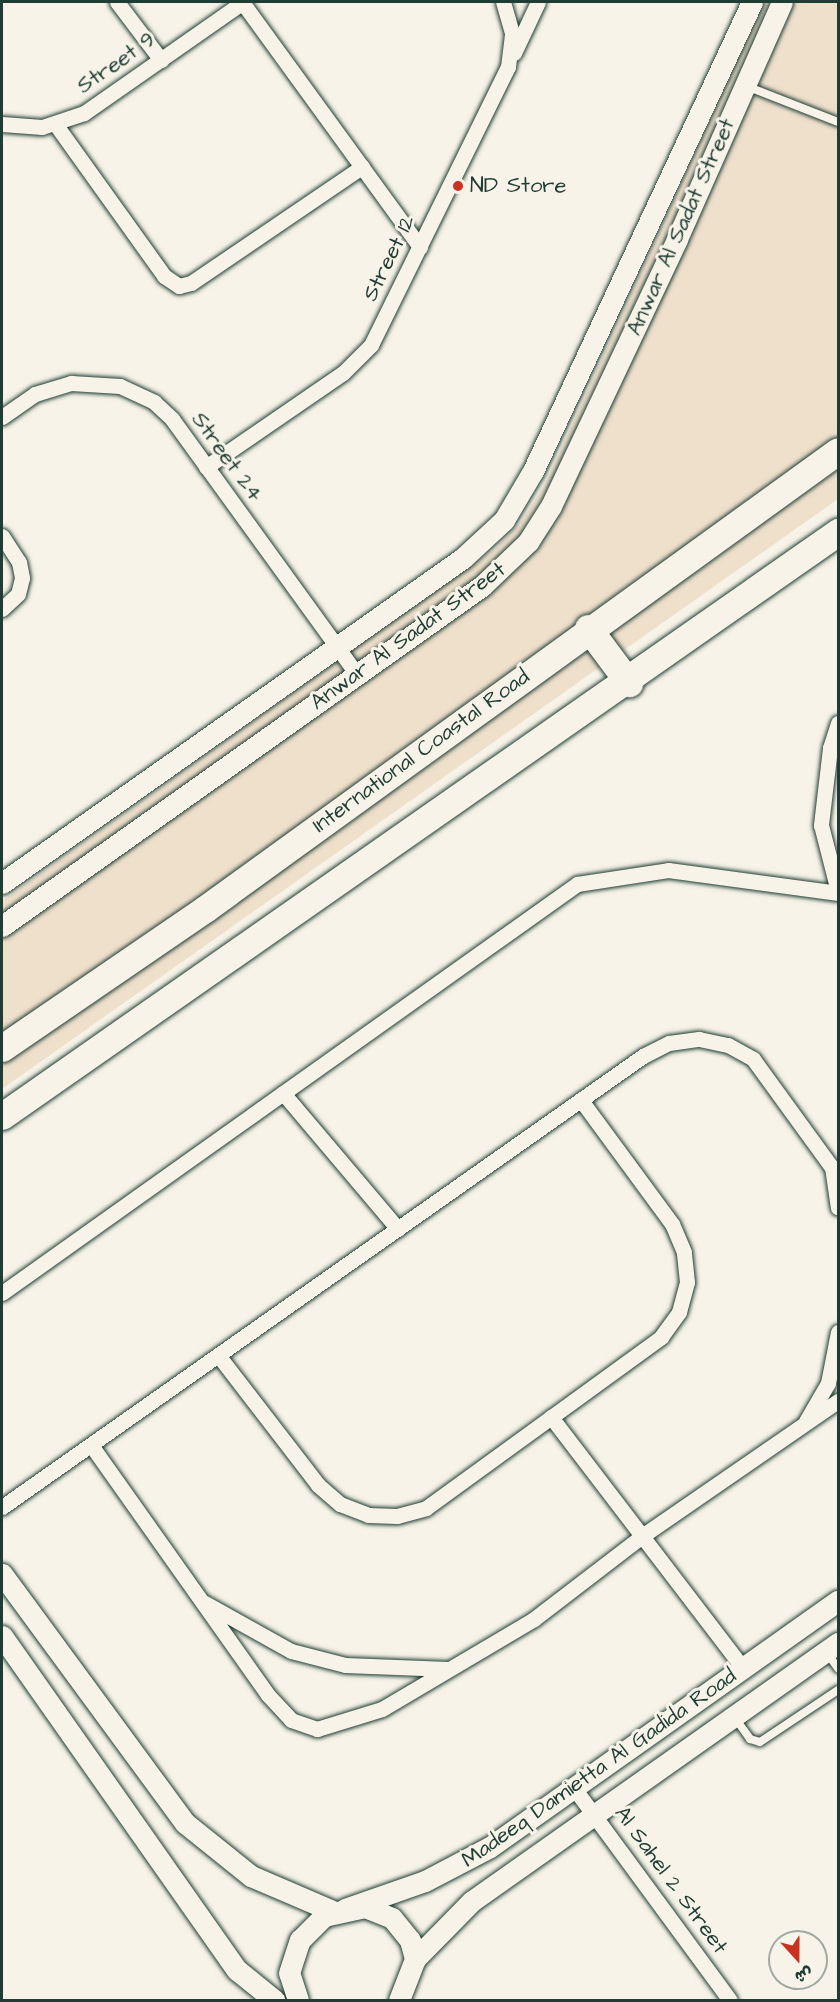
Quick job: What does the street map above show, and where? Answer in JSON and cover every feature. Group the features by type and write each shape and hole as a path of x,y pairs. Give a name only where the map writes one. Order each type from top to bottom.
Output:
{"highway":[{"name":"International Coastal Road","path":"2,1048 205,909 588,628 838,451"},
{"path":"2,1116 629,682 838,532"},
{"path":"588,628 629,682"}],"main road":[{"name":"Anwar Al Sadat Street","path":"2,883 463,558 504,519 533,471 645,225 752,2"},
{"name":"Anwar Al Sadat Street","path":"2,926 482,586 528,542 551,506 677,239 782,2"},
{"path":"645,225 677,239"},
{"path":"2,889 20,912"},
{"path":"2,1574 185,1823 251,1876 340,1910 375,1909 392,1918 411,1940 415,1959 399,2001"},
{"name":"Madeeq Damietta Al Gadida Road","path":"298,2001 289,1973 295,1950 315,1923 340,1910 469,1860 838,1601"},
{"path":"2,1636 237,1970 274,2001"},
{"name":"Madeeq Damietta Al Gadida Road","path":"415,1959 472,1901 734,1717 834,1654"}],"street":[{"path":"117,2 161,60"},
{"path":"243,2 420,247"},
{"name":"Street 9","path":"2,124 56,125 84,113 243,2"},
{"name":"Street 12","path":"206,467 362,356 420,247 508,67 512,33 503,2"},
{"path":"508,67 538,2"},
{"path":"56,125 164,276 179,286 191,283 362,167"},
{"name":"Street 24","path":"2,417 58,386 120,386 163,410 357,675"},
{"path":"2,536 19,562 22,578 18,594 2,609"},
{"path":"2,1293 577,884 668,870 838,892 821,825 830,748 838,723"},
{"path":"2,1507 582,1100 669,1043 699,1039 728,1045 753,1059 835,1172 838,1208"},
{"path":"283,1093 398,1229"},
{"path":"218,1355 318,1485 340,1504 368,1515 397,1516 426,1508 661,1337 679,1312 687,1282 684,1252 672,1224 582,1100"},
{"path":"805,1424 828,1383 838,1332"},
{"path":"91,1444 268,1695 302,1727 346,1724 450,1669 534,1619 642,1536 838,1401"},
{"path":"551,1417 743,1668"},
{"path":"200,1600 291,1651 345,1665 450,1669"},
{"name":"Al Sahel 2 Street","path":"574,1788 730,2001"}],"lane":[{"path":"745,86 838,122"},
{"path":"734,1717 750,1739 760,1742 838,1690"}],"shaded area":[{"path":"764,2 838,2 838,499 2,1089 2,901 495,549 521,522 545,484"}],"place":[{"name":"ND Store","path":"458,186"}]}
